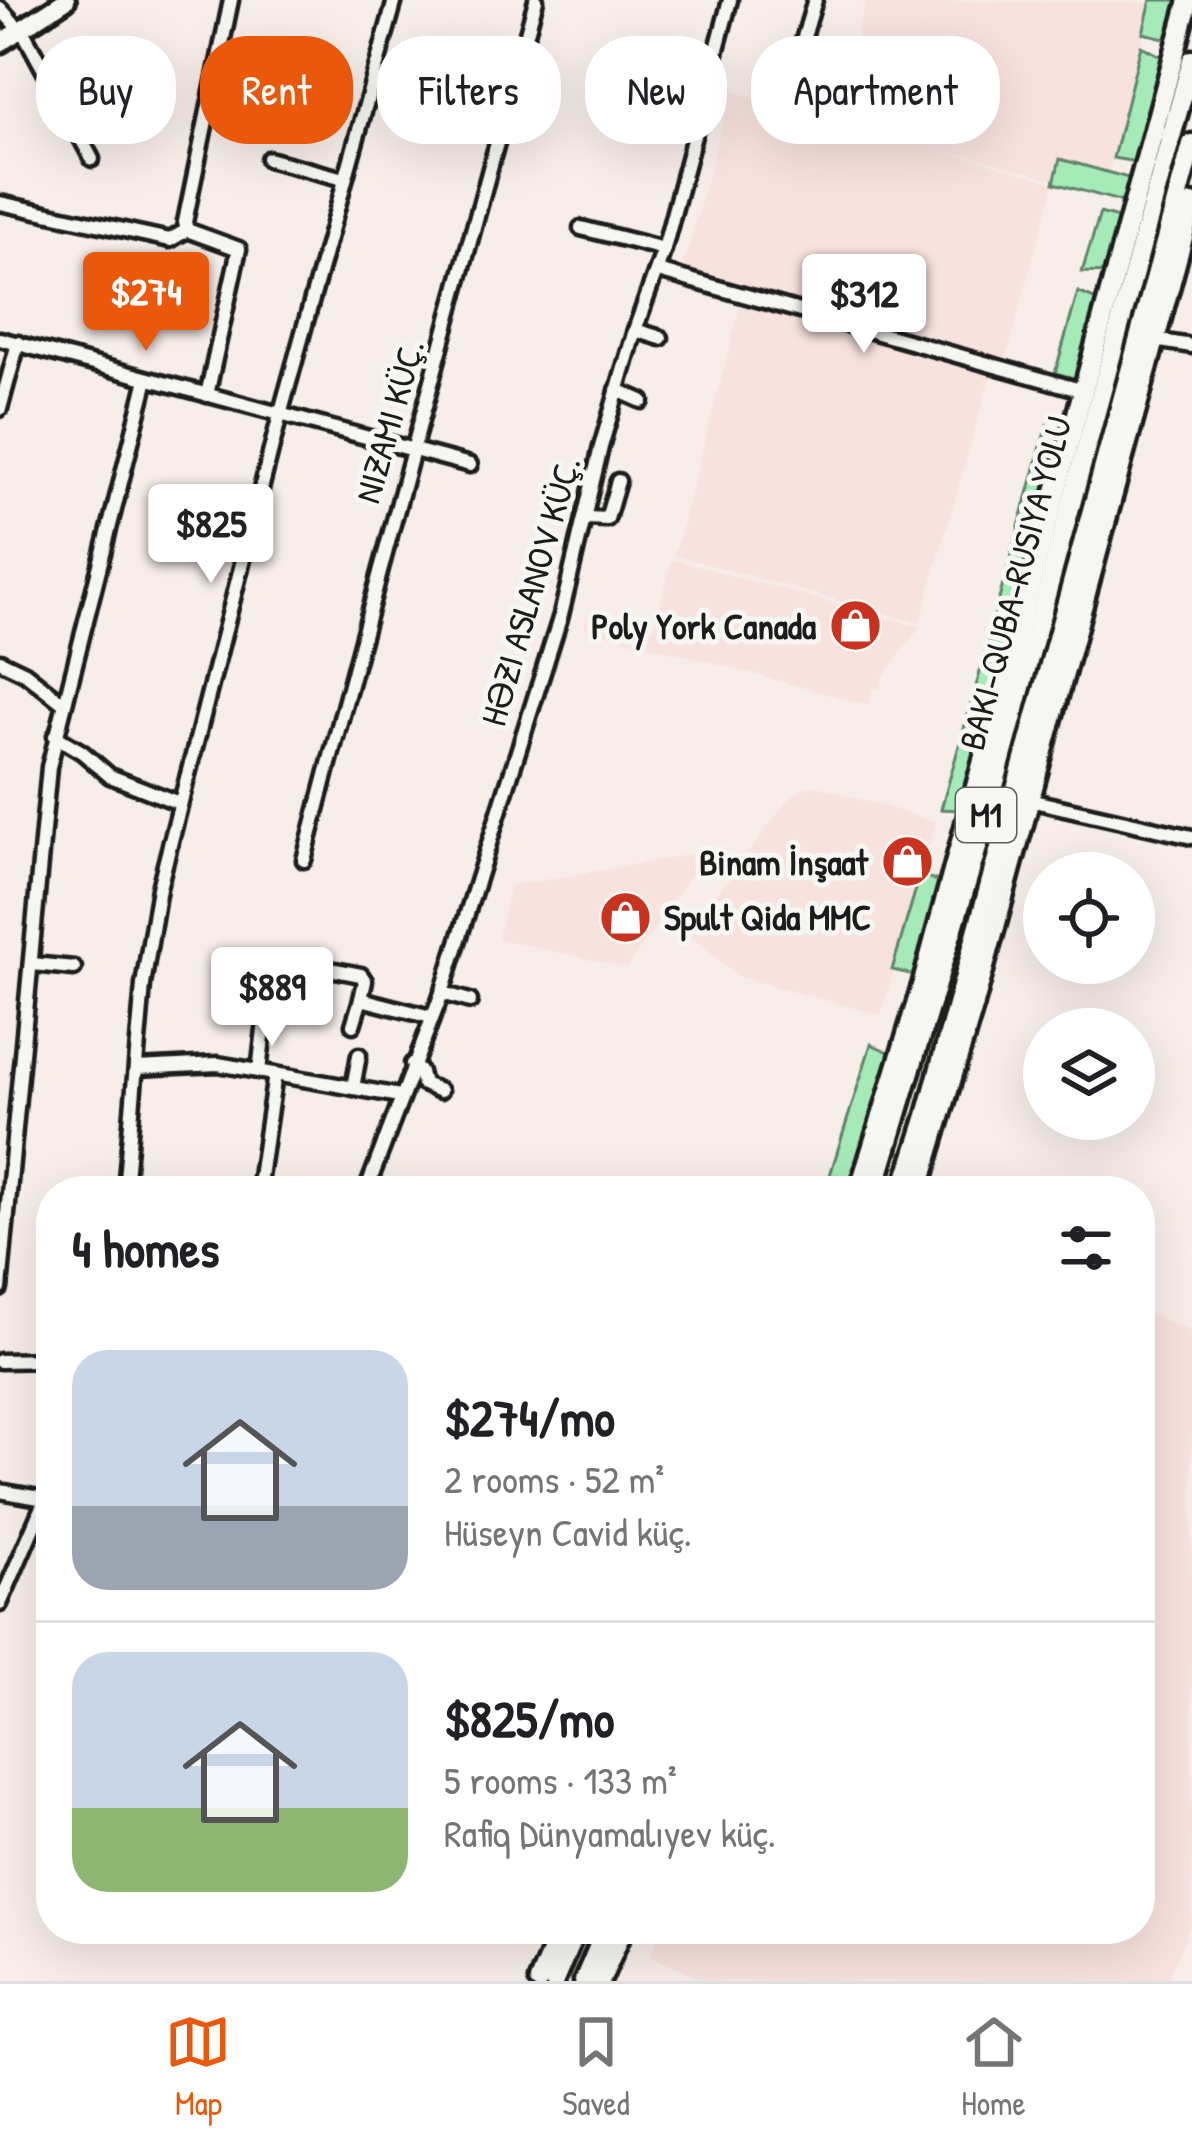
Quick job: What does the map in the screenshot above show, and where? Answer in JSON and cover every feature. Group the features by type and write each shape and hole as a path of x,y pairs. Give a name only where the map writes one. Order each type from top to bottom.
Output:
{"highway":[{"path":"1183,56 1189,0"},
{"path":"864,1176 922,986 1192,16"},
{"name":"M1","path":"878,1176 979,841 1183,56"},
{"name":"M1","path":"907,1176 1192,145"},
{"path":"922,1176 1192,204"},
{"path":"539,1981 555,1944"},
{"path":"554,1981 570,1944"},
{"path":"584,1981 600,1944"},
{"path":"600,1981 616,1944"}],"main road":[{"path":"0,43 66,0"}],"street":[{"path":"187,230 185,215 231,0"},
{"path":"126,1176 150,928 280,415 395,0"},
{"name":"NIZAMI KÜÇ.","path":"304,860 411,448 536,0"},
{"name":"HƏZI ASLANOV KÜÇ.","path":"721,36 730,0"},
{"path":"804,36 815,0"},
{"path":"0,8 20,30 92,159"},
{"name":"HƏZI ASLANOV KÜÇ.","path":"371,1176 442,993 561,615 617,390 658,271 692,144"},
{"path":"268,159 344,179"},
{"path":"0,203 170,240 187,230"},
{"path":"581,228 664,249"},
{"path":"187,230 239,249 207,395"},
{"path":"658,271 1084,391"},
{"path":"635,330 661,338"},
{"path":"0,339 470,465"},
{"path":"1154,340 1192,346"},
{"path":"0,409 18,343"},
{"path":"0,1289 44,804 63,703 147,380"},
{"path":"617,390 642,401"},
{"path":"586,518 607,519 618,481"},
{"path":"0,661 26,673 63,703"},
{"path":"55,736 110,776 179,802"},
{"path":"1029,800 1192,837"},
{"path":"259,1071 271,971 277,963 361,975 365,981 353,1025"},
{"path":"32,964 74,968"},
{"path":"442,993 470,1001"},
{"path":"361,999 431,1017"},
{"path":"353,1088 359,1055"},
{"path":"136,1068 206,1063 400,1096"},
{"path":"412,1064 423,1084 440,1091"},
{"path":"260,1176 275,1074"},
{"path":"0,1361 36,1360"},
{"path":"0,1491 36,1492"},
{"path":"0,1604 36,1520"}],"shaded area":[{"path":"866,0 1151,2 1109,172 1061,159 1055,180 927,144 1000,144 1000,36 857,36"},
{"path":"731,91 751,96 751,144 925,144 1054,183 1004,366 682,271 717,144 727,144"},
{"name":"Poly York Canada","path":"742,300 992,370 920,623 674,555"},
{"path":"672,559 920,627 883,677 880,689 873,688 868,705 584,628 589,612 654,629"},
{"path":"814,785 936,822 881,1015 739,977 687,933 785,804"},
{"path":"706,852 627,968 498,939 509,886"},
{"path":"1155,1316 1192,1331 1192,1922 1167,1981 708,1981 650,1956 655,1944 1155,1944"}],"green space":[{"path":"1151,0 1178,0 1168,39 1143,33"},
{"path":"1141,46 1161,56 1136,162 1113,158"},
{"path":"1060,159 1132,179 1126,203 1054,183"},
{"path":"1100,213 1121,219 1108,273 1082,272"},
{"path":"1078,292 1099,301 1078,379 1055,373"},
{"path":"1047,425 1061,439 1012,619 994,617"},
{"path":"992,630 1007,636 961,810 941,809"},
{"path":"920,875 941,882 914,975 892,970"},
{"path":"871,1044 893,1054 854,1176 830,1176"}],"place":[{"name":"Poly York Canada","path":"855,626"},
{"name":"Binam İnşaat","path":"907,862"},
{"name":"Spult Qida MMC","path":"625,917"}]}
